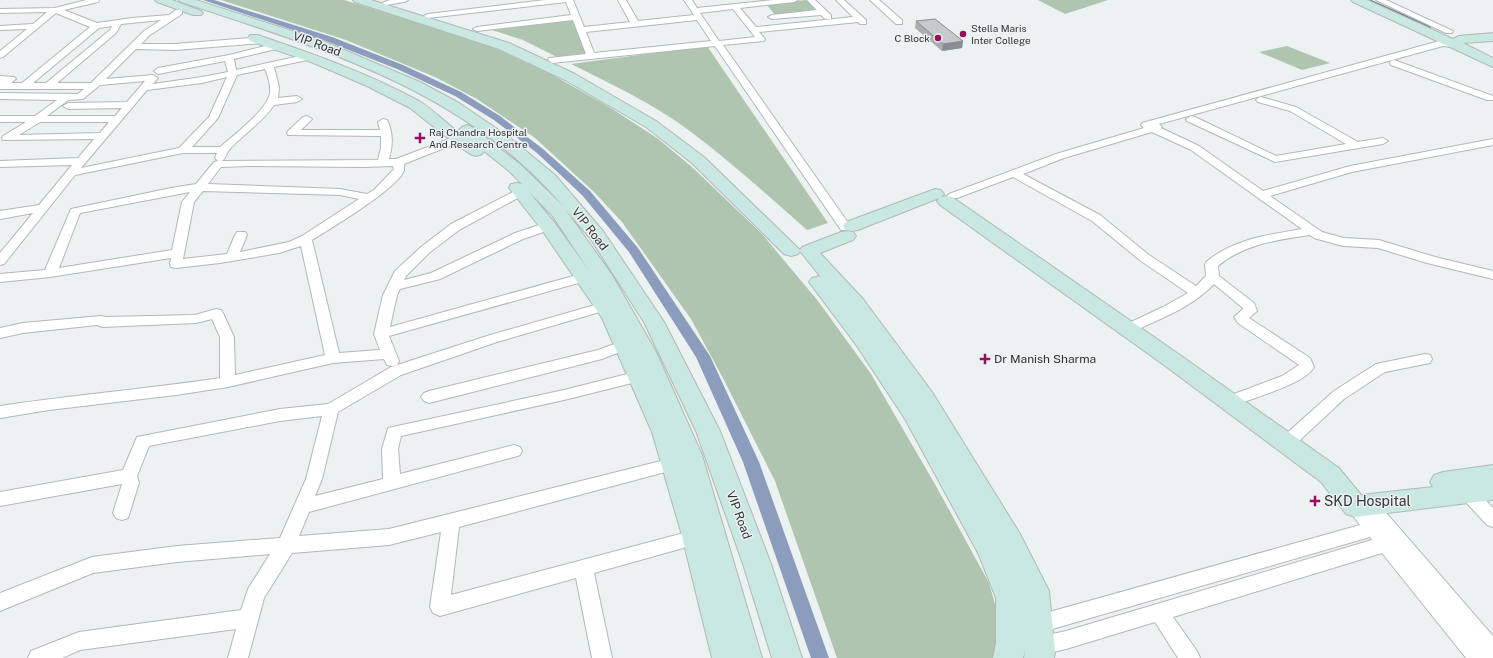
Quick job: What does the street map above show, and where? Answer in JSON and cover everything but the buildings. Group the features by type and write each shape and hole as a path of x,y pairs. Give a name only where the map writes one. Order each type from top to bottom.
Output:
{"street":[{"path":"0,11 56,10 95,0"},
{"name":"VIP Road","path":"144,0 178,10 319,44 373,66 415,85 454,106 504,140 549,179 598,236 654,322 705,424 757,564 787,658"},
{"name":"VIP Road","path":"161,0 347,63 407,91 462,126 515,168 558,211 602,275 645,352 690,455 747,658"},
{"path":"359,0 504,46 570,77 651,124 698,160 801,249 914,414 990,550 1010,598 1010,647 1039,642 1066,640 1392,542"},
{"path":"380,2 404,0"},
{"path":"428,16 564,0"},
{"path":"569,0 591,56"},
{"path":"622,0 635,24"},
{"path":"688,0 849,230"},
{"path":"581,30 635,24 735,7 794,0"},
{"path":"812,0 832,22"},
{"path":"754,30 832,22 862,21 840,0"},
{"path":"874,0 899,22"},
{"path":"1357,0 1493,63"},
{"path":"1380,0 1449,31"},
{"path":"44,2 56,10 96,26"},
{"path":"380,2 477,29 522,46 552,60 647,110 687,138 736,179 801,249 856,304 924,398 1010,542 1035,591 1039,642"},
{"path":"760,4 781,27"},
{"path":"552,60 761,40 735,7"},
{"path":"0,55 34,26 56,10"},
{"path":"24,86 96,26 178,10"},
{"path":"2,141 67,101 80,97 96,84 133,46 178,10"},
{"name":"VIP Road","path":"178,10 309,57 372,83 415,105 458,139 469,145 521,192 548,226 612,317 664,432 695,538 727,658"},
{"path":"772,17 823,12"},
{"path":"477,29 576,17"},
{"path":"48,86 113,31 118,22"},
{"path":"0,28 34,26"},
{"path":"946,197 1039,157 1443,43 1453,44 1493,38"},
{"path":"0,42 20,39"},
{"path":"133,46 176,47 269,43"},
{"path":"0,79 11,79 0,86 96,84 156,74 229,58 269,43"},
{"path":"801,249 849,230 1060,156 1149,127 1191,119 1261,100 1451,47 1453,44"},
{"path":"145,88 174,85 233,74 309,57"},
{"path":"183,150 214,118 233,74 229,58"},
{"path":"1,260 71,173 145,88 165,62"},
{"path":"1394,63 1490,98"},
{"path":"269,66 275,94 272,102 262,114 223,150 218,164 198,187 188,202 176,264 279,249 306,239 378,192 397,173 399,169 398,162"},
{"path":"0,96 129,105"},
{"path":"272,102 297,99"},
{"path":"1261,100 1293,109 1355,145"},
{"path":"0,119 117,119"},
{"path":"307,119 292,133 387,133"},
{"path":"1191,119 1272,159 1288,158 1383,141"},
{"path":"382,163 385,159 387,133 383,122"},
{"path":"1149,127 1194,148 1318,235 1343,242 1379,244 1431,260 1493,275"},
{"path":"2,141 103,136"},
{"path":"218,164 250,162 364,164 398,162 458,139"},
{"path":"1262,196 1350,170 1493,142"},
{"path":"71,173 183,150 223,150"},
{"path":"0,164 81,161"},
{"path":"1013,173 1096,218 1145,258 1197,293"},
{"path":"50,273 75,211 171,191 198,187 340,192 368,198"},
{"path":"396,371 380,334 390,295 400,274 425,250 455,227 521,192"},
{"path":"946,197 1136,325 1342,472 1364,508"},
{"path":"946,197 1330,475 1364,508 1392,542 1479,658"},
{"path":"0,215 43,208"},
{"path":"394,286 435,276 506,242 548,226"},
{"path":"1239,398 1287,380 1306,367 1305,362 1243,320 1241,317 1250,310 1249,306 1213,277 1210,265 1221,255 1255,241 1313,231"},
{"path":"232,257 241,235"},
{"path":"306,239 333,358"},
{"path":"0,278 50,273 178,253"},
{"path":"380,334 584,277"},
{"path":"1136,325 1189,299 1206,286 1213,277"},
{"path":"122,513 131,483 129,476 143,441 280,415 331,409 396,371 492,339 605,306"},
{"path":"0,332 23,328 101,320 102,322 196,319 216,313 227,337 228,382"},
{"path":"429,397 602,354 624,345"},
{"path":"0,412 49,404 176,390 228,382 333,358 389,354"},
{"path":"1293,437 1339,395 1381,368 1425,359"},
{"path":"392,483 390,449 394,432 564,395 639,376"},
{"path":"238,658 255,595 287,544 314,479 331,409"},
{"path":"302,507 514,451"},
{"path":"0,602 92,565 108,562 287,544 389,537 673,464"},
{"path":"1039,642 1215,574 1364,508 1493,475"},
{"path":"0,500 72,485 129,476"},
{"path":"1364,508 1493,490"},
{"path":"1468,493 1493,520"},
{"path":"451,522 440,607 695,538"},
{"path":"1392,542 1493,651"},
{"path":"584,568 602,658"},
{"path":"1215,574 1229,591"},
{"path":"1159,612 1190,658"},
{"path":"38,658 79,641 249,618"}],"green space":[{"path":"221,0 344,0 468,38 547,72 606,105 657,138 692,167 762,234 818,301 871,374 936,486 989,583 1001,625 993,658 837,658 775,481 724,380 691,319 622,222 594,192 535,138 477,99 435,77 346,40"},
{"path":"806,0 817,11 776,16 766,4"},
{"path":"1038,0 1108,0 1065,14"},
{"path":"573,20 586,53 557,57 523,40 492,30"},
{"path":"707,46 828,223 807,230 731,163 683,126 642,100 571,64"},
{"path":"1287,46 1330,63 1302,70 1259,52"}],"waterway":[{"path":"207,0 329,39 400,67 458,94 497,118 540,151 586,193 634,250 703,356 751,462 820,658"},
{"path":"1369,0 1430,27"}],"place":[{"name":"Stella Maris Inter College","path":"963,34"},
{"name":"C Block","path":"938,38"},
{"name":"Raj Chandra Hospital And Research Centre","path":"420,138"},
{"name":"Dr Manish Sharma","path":"985,359"},
{"name":"SKD Hospital","path":"1315,501"}]}
